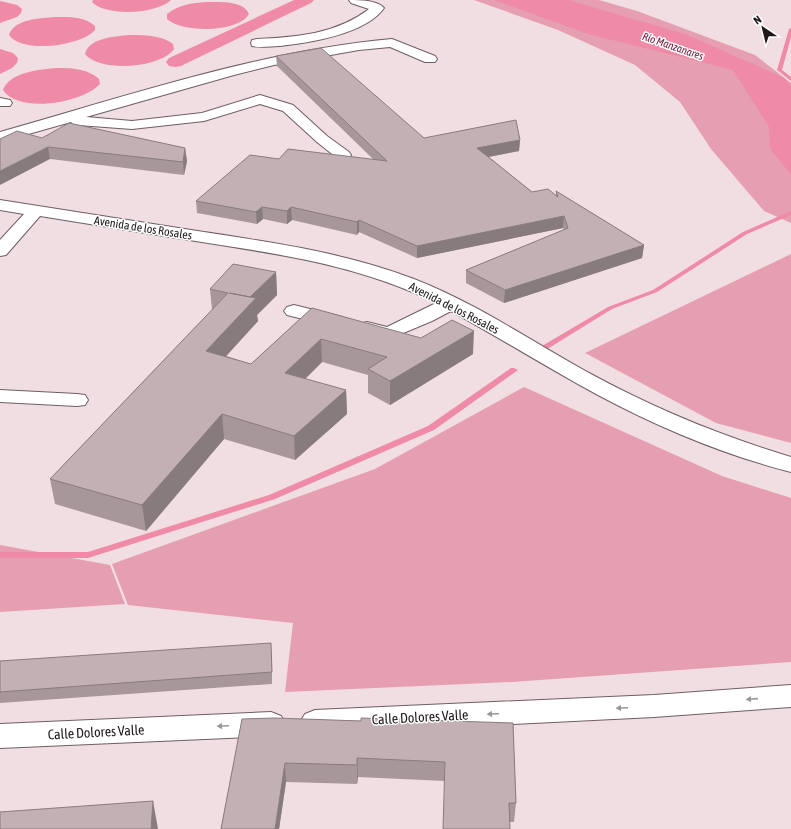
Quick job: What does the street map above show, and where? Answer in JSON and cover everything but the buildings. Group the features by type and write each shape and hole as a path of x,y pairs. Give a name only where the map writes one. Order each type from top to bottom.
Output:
{"street":[{"path":"257,43 312,38 335,33 372,14 378,8 355,0"},
{"path":"0,137 237,70 274,61 360,46 392,43 430,59"},
{"path":"62,119 132,125 204,117 260,100 288,108 322,139 343,155"},
{"name":"Avenida de los Rosales","path":"0,205 275,248 364,268 410,284 450,303 583,378 653,414 696,433 731,446 791,465"},
{"path":"0,251 36,211"},
{"path":"294,311 389,333 425,317 450,303"},
{"path":"0,396 77,400"},
{"name":"Calle Dolores Valle","path":"0,736 654,706 791,696"}],"shaded area":[{"path":"474,0 599,0 637,11 755,55 791,83 791,223 764,211 711,149 680,102 635,65 558,30"},
{"path":"791,254 791,443 716,423 585,353"},
{"path":"524,387 722,476 791,498 791,662 512,682 285,692 293,623 128,605 112,564 375,469"},
{"path":"0,545 110,565 125,604 0,612"}],"water":[{"path":"93,0 171,0 164,5 144,11 119,12 99,7 92,2"},
{"name":"Río Manzanares","path":"494,0 568,0 685,34 784,78 791,86 791,174 770,149 769,127 733,70 588,34"},
{"path":"0,1 17,5 22,9 21,13 17,17 0,23"},
{"path":"206,2 236,4 246,9 249,14 243,20 234,25 210,29 185,27 174,24 167,19 167,14 176,8"},
{"path":"71,17 86,20 95,26 95,30 88,36 65,44 52,46 26,44 16,41 9,35 16,26 29,20"},
{"path":"147,35 158,37 173,44 174,49 167,55 157,60 130,66 103,64 93,60 85,54 91,44 97,41 110,37"},
{"path":"0,49 13,53 18,58 17,63 12,68 0,74"},
{"path":"55,68 84,71 99,79 100,84 92,91 66,101 36,104 23,102 11,97 3,90 12,79 25,73"}],"waterway":[{"path":"175,62 306,0"},
{"path":"791,29 779,70 791,79"},
{"path":"546,346 610,308 655,291 745,233 791,213"},
{"path":"0,555 88,555 272,497 431,428 514,370"}]}
